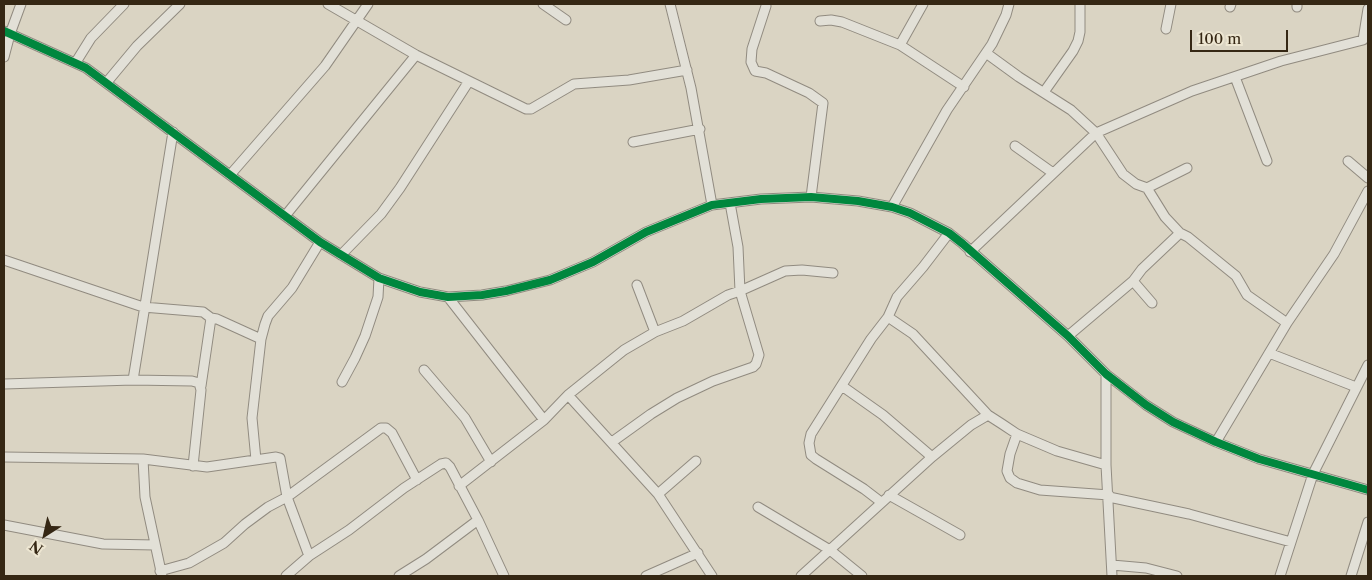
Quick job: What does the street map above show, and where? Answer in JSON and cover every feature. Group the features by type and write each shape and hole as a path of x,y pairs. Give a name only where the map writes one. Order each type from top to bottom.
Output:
{"street":[{"path":"4,56 7,32 21,4"},
{"path":"76,62 91,38 124,4"},
{"path":"107,82 137,46 180,4"},
{"path":"328,4 416,55 520,107 532,109 574,84 629,80 687,70"},
{"path":"230,175 326,66 356,19 368,4"},
{"path":"543,4 566,20"},
{"path":"670,4 700,129 712,205"},
{"path":"900,45 922,4"},
{"path":"892,207 947,110 992,44 1006,15 1009,4"},
{"path":"1044,92 1078,41 1080,32 1080,4"},
{"path":"1166,30 1171,4"},
{"path":"766,6 752,49 751,62 756,71 766,73 809,92 823,103 812,198"},
{"path":"970,252 1096,133 1192,91 1281,61 1365,41 1368,9"},
{"path":"820,21 842,22 900,45 964,87"},
{"path":"7,32 76,62 107,82 320,242 379,278 420,292 448,297 482,295 550,280 592,262 646,232 712,205 761,199 812,198 858,201 892,207 910,213 948,233 1068,336 1106,374 1173,422 1259,459 1368,490"},
{"path":"986,53 1071,110 1096,133 1123,174 1136,184 1147,188 1165,217 1180,233 1188,237 1236,276 1247,295 1287,323"},
{"path":"285,216 416,55"},
{"path":"1235,77 1267,162"},
{"path":"341,254 375,220 390,201 469,82"},
{"path":"633,142 700,129"},
{"path":"132,380 173,132"},
{"path":"1016,146 1053,173"},
{"path":"1348,161 1368,178"},
{"path":"1147,188 1187,168"},
{"path":"1216,442 1287,323 1334,254 1368,190"},
{"path":"612,442 677,398 756,364 759,355 740,291 738,247 730,203"},
{"path":"881,502 811,455 809,449 811,434 871,339 888,317 896,297 923,267 948,233"},
{"path":"1068,336 1133,281 1142,269 1180,233"},
{"path":"256,460 252,418 261,339 268,316 292,288 320,242"},
{"path":"4,260 143,306 203,312 211,318 261,339"},
{"path":"459,486 544,420 568,395 624,350 655,332 682,321 728,295 786,271 833,272"},
{"path":"342,382 365,336 378,297 379,278"},
{"path":"1133,281 1152,303"},
{"path":"637,285 655,332"},
{"path":"448,297 544,420"},
{"path":"888,317 913,334 988,415 1017,434 1057,451 1106,465"},
{"path":"193,466 201,386 211,318"},
{"path":"1270,353 1356,387"},
{"path":"1280,576 1313,474 1368,365"},
{"path":"424,370 465,418 492,462"},
{"path":"1106,374 1106,465 1112,576"},
{"path":"4,384 132,380 192,381 201,386"},
{"path":"842,386 883,415 932,457"},
{"path":"568,395 658,494 712,576"},
{"path":"800,576 932,457 971,425 988,415"},
{"path":"143,459 146,497 161,574 188,563 216,547 260,513 287,497 381,428 386,428 392,433 416,480"},
{"path":"1017,434 1010,454 1007,471 1010,478 1016,483 1040,490 1109,496 1189,514 1291,542"},
{"path":"4,457 143,459 193,466 217,466 280,458 287,497 309,556"},
{"path":"658,494 696,461"},
{"path":"286,576 309,556 349,530 416,480 441,464 446,463 450,467 478,520 504,576"},
{"path":"890,495 960,535"},
{"path":"758,506 830,550 862,576"},
{"path":"399,576 426,559 478,520"},
{"path":"1351,576 1368,522"},
{"path":"4,525 103,544 155,546"},
{"path":"646,576 698,553"},
{"path":"1112,565 1146,568 1177,576"}],"cycle path":[{"path":"4,31 86,68 320,242 379,278 420,292 448,297 482,295 550,280 593,262 646,232 712,205 761,199 811,197 858,201 892,207 910,213 949,233 963,244 1068,336 1106,374 1146,405 1173,422 1259,459 1368,490"}]}
